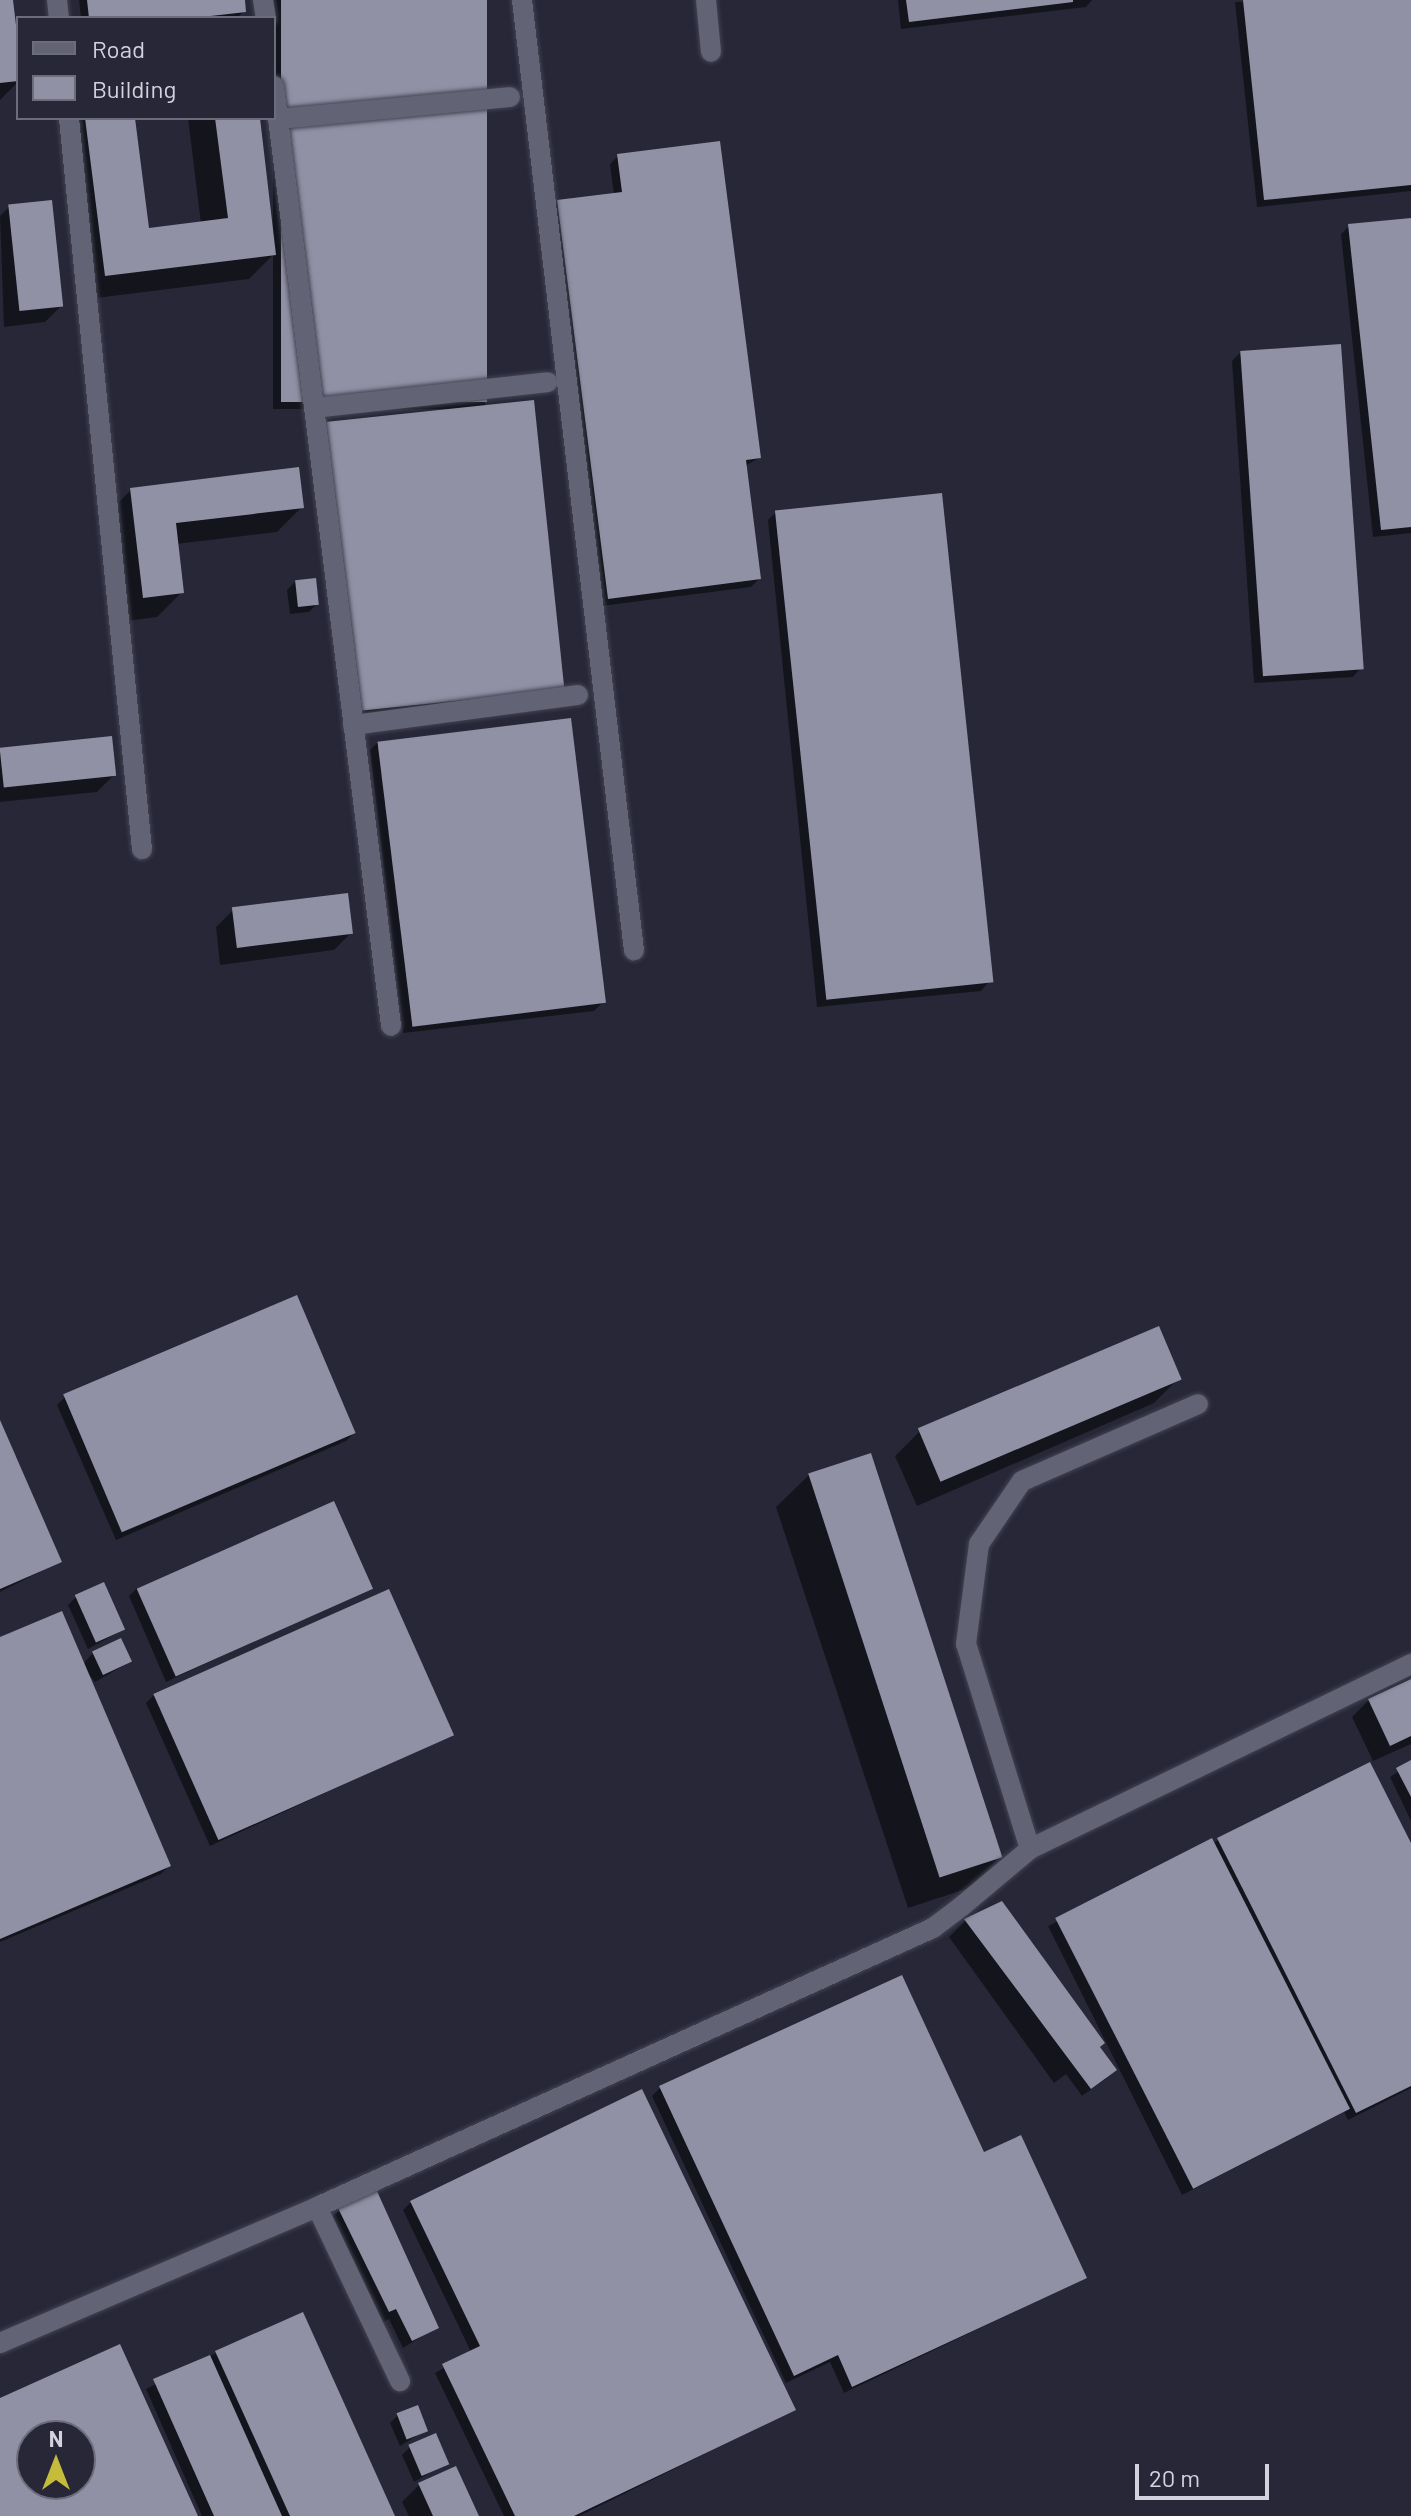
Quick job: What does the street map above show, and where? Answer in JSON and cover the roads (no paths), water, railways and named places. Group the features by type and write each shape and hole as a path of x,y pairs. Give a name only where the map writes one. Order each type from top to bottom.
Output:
{"lane":[{"path":"522,0 634,950"},
{"path":"706,0 711,52"},
{"path":"278,119 510,97"},
{"path":"276,102 391,1026"},
{"path":"69,120 142,849"},
{"path":"314,408 548,382"},
{"path":"353,725 578,695"},
{"path":"1030,1849 966,1644 979,1544 1022,1481 1198,1404"},
{"path":"0,2343 317,2207 933,1928 1030,1849 1411,1664"},
{"path":"317,2207 400,2381"}]}
